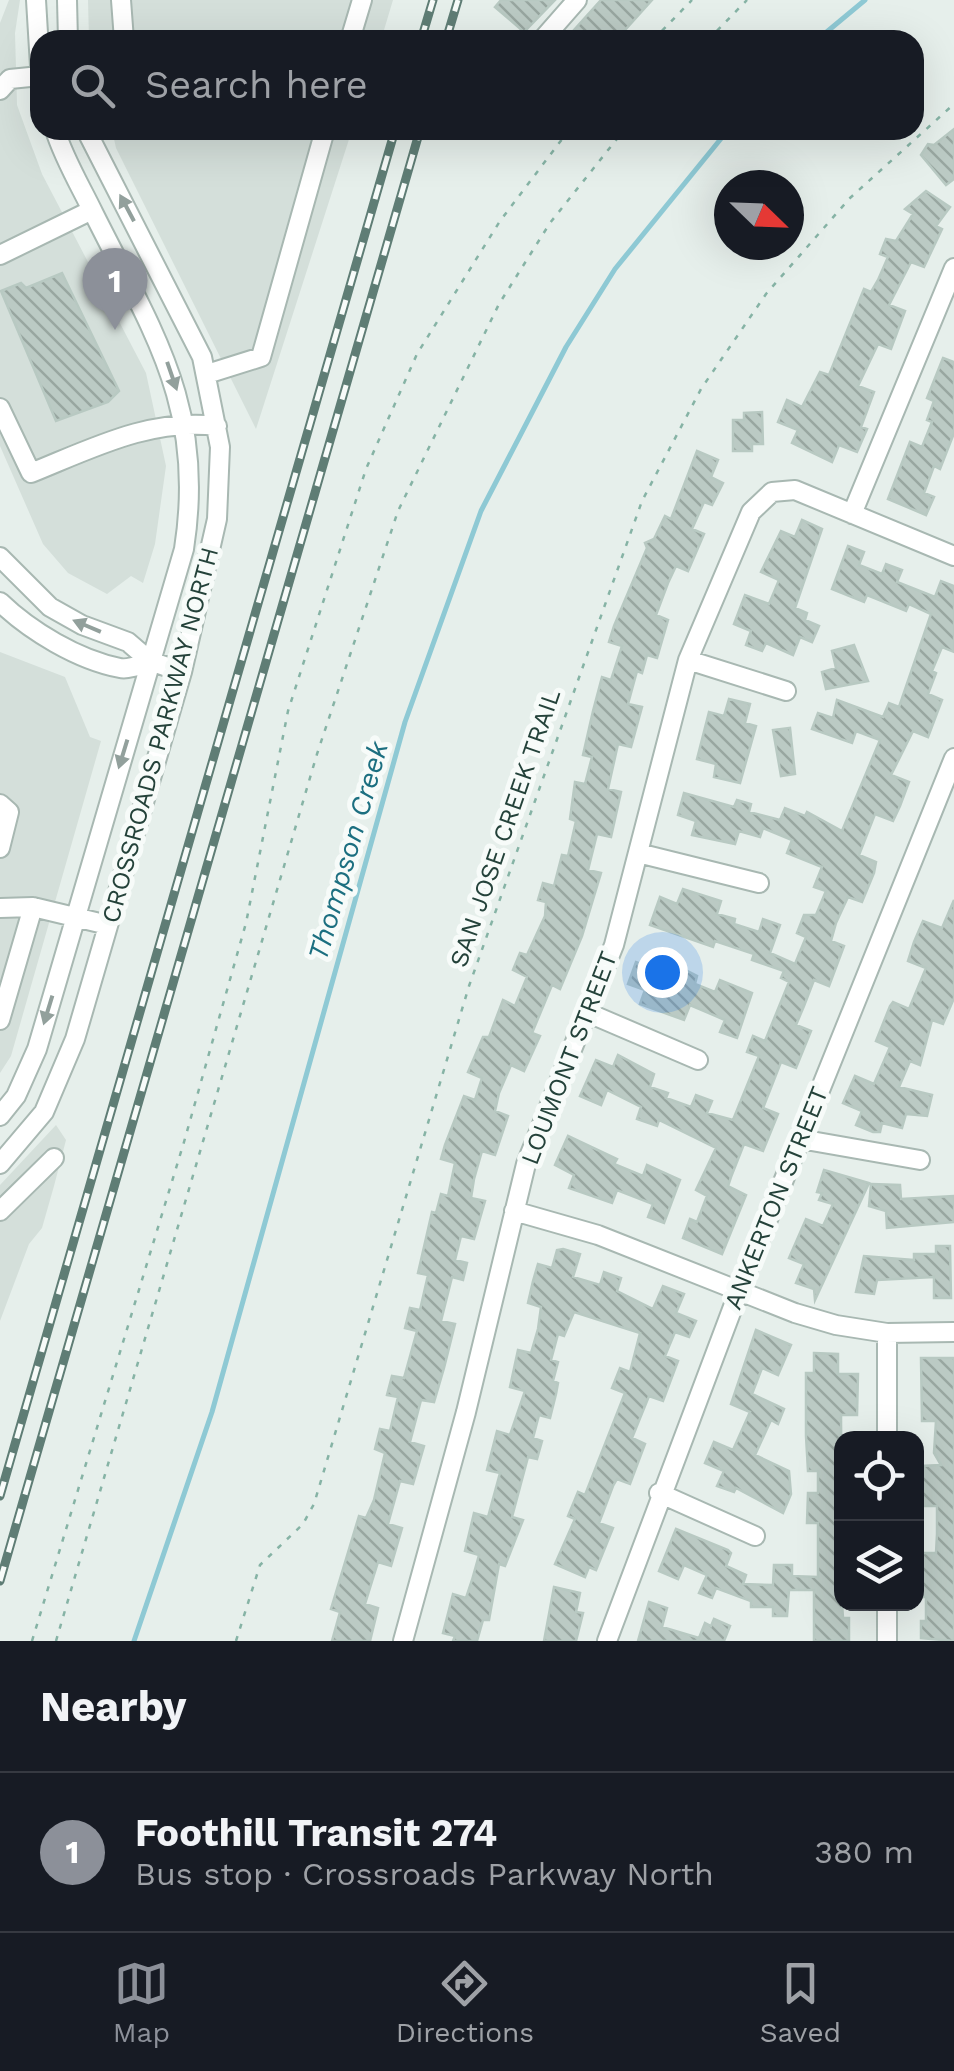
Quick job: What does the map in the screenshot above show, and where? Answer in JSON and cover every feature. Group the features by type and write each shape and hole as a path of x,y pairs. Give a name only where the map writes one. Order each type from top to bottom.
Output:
{"street":[{"path":"36,0 38,30"},
{"path":"67,0 68,30"},
{"path":"121,0 123,30"},
{"path":"353,30 362,0"},
{"path":"551,30 577,0"},
{"path":"0,90 10,79 30,77"},
{"name":"CROSSROADS PARKWAY NORTH","path":"0,1116 16,1096 36,1049 184,549 190,515 191,456 186,422 168,362 60,140"},
{"name":"CROSSROADS PARKWAY NORTH","path":"0,1164 21,1144 60,1081 182,672 218,519 218,426 206,374 187,322 91,140"},
{"path":"206,374 261,356 322,140"},
{"path":"0,255 92,210"},
{"path":"954,268 852,514 954,556"},
{"path":"0,408 32,474 130,432 186,422 218,426"},
{"name":"LOUMONT STREET","path":"403,1641 466,1412 514,1211 540,1124 614,945 688,660 751,512 772,492 795,490 852,514"},
{"path":"0,558 50,607 82,626 128,642 150,661 182,672"},
{"path":"0,602 34,630 86,656 123,669 150,661"},
{"path":"688,660 786,690"},
{"name":"ANKERTON STREET","path":"607,1641 739,1291 953,762"},
{"path":"0,804 9,812 0,848"},
{"path":"638,853 759,883"},
{"path":"0,1020 32,906"},
{"path":"0,908 32,906 108,925"},
{"path":"586,1012 698,1060"},
{"path":"800,1139 920,1160"},
{"path":"0,1211 54,1158"},
{"path":"514,1211 598,1235 809,1317 886,1333 954,1332"},
{"path":"886,1333 887,1431"},
{"path":"660,1493 754,1536"},
{"path":"887,1611 887,1641"}],"path":[{"path":"662,30 692,0"},
{"path":"718,30 746,0"},
{"name":"SAN JOSE CREEK TRAIL","path":"924,131 954,104"},
{"path":"32,1641 195,1104 252,898 288,711 366,469 417,354 500,221 561,140"},
{"path":"56,1641 317,754 398,511 499,304 550,223 616,140"},
{"name":"SAN JOSE CREEK TRAIL","path":"236,1641 260,1564 303,1524 314,1504 469,986 602,602 660,461 701,389 766,294 850,198 914,140"}],"shaded area":[{"path":"9,0 20,0 15,33 17,105 42,174 146,373 166,466 155,544 143,583 131,576 107,594 68,573 43,544 0,446 0,23"},
{"path":"88,0 393,0 384,30 89,30"},
{"path":"114,140 349,140 256,429"},
{"path":"0,652 65,677 90,737 101,741 11,1056 0,1073"},
{"path":"56,1125 66,1140 42,1228 29,1244 0,1321 0,1185"}],"building":[{"path":"501,0 555,0 526,30 495,7"},
{"path":"601,0 652,0 625,30 574,30"},
{"path":"954,129 954,179 946,185 921,155 928,144 934,145"},
{"path":"926,191 950,207 936,226 942,229 924,267 911,262 889,305 905,311 891,349 878,344 858,386 874,392 861,427 867,429 857,452 839,445 832,462 792,443 798,430 778,422 787,400 802,407 820,372 829,375 864,289 871,292 888,257 880,254 886,239 896,241 913,214 905,209"},
{"path":"62,273 119,391 108,402 56,421 1,291 21,283 26,288"},
{"path":"943,358 954,362 954,433 940,469 934,466 924,493 934,497 926,515 888,499 910,442 922,447 932,422 927,420 934,401 927,398"},
{"path":"762,412 763,444 752,444 752,451 733,451 733,420 744,420 744,413"},
{"path":"697,451 718,460 711,477 723,483 712,505 704,502 692,529 704,534 688,571 676,566 668,583 656,615 668,620 657,658 647,655 642,673 637,671 628,704 642,707 631,747 618,744 608,789 621,792 611,837 597,834 588,870 601,873 582,936 560,989 552,985 532,1033 540,1036 524,1071 511,1065 499,1093 495,1111 508,1116 495,1155 482,1151 474,1179 471,1198 485,1201 474,1239 461,1236 455,1260 467,1263 463,1280 452,1277 441,1321 455,1324 434,1402 421,1400 410,1442 424,1446 413,1484 400,1481 388,1524 402,1528 391,1566 378,1562 365,1604 378,1608 370,1641 332,1641 340,1612 331,1609 359,1516 366,1518 374,1500 385,1453 375,1449 380,1429 390,1431 398,1397 387,1395 392,1376 404,1378 417,1331 405,1328 410,1308 420,1310 428,1275 418,1273 432,1212 436,1213 441,1194 448,1196 455,1163 441,1159 445,1145 464,1096 475,1100 482,1078 468,1072 483,1037 489,1037 503,1000 515,1006 527,977 513,970 520,953 527,955 545,916 546,902 538,900 543,883 554,886 562,855 568,856 576,821 570,819 575,782 585,784 592,757 583,755 593,711 602,677 611,680 622,646 609,642 614,626 647,548 645,543 654,539 665,516 671,519"},
{"path":"802,520 822,529 795,608 807,613 805,620 819,626 812,642 800,637 793,655 766,643 762,651 746,645 751,631 734,624 745,595 769,604 779,580 761,572 781,531 795,537"},
{"path":"848,546 864,552 859,565 882,574 886,564 902,570 897,582 935,597 941,581 954,586 954,652 942,647 932,671 936,673 928,694 942,700 928,737 913,731 891,775 909,782 893,821 875,814 859,855 876,862 874,873 862,902 848,897 836,923 831,941 844,946 829,986 814,980 796,1025 811,1031 796,1068 781,1062 763,1108 778,1114 763,1151 744,1144 731,1177 728,1186 746,1195 722,1254 683,1238 690,1219 697,1222 707,1196 696,1190 716,1148 659,1120 657,1126 637,1119 641,1107 607,1090 601,1105 580,1096 596,1060 613,1067 618,1055 654,1074 650,1087 668,1093 666,1098 691,1107 696,1095 712,1101 707,1113 733,1120 759,1056 747,1052 753,1036 765,1041 789,982 781,978 784,971 752,960 754,954 715,941 713,947 650,925 660,897 677,904 683,889 721,901 717,914 735,919 734,924 759,932 763,919 780,925 770,953 795,964 806,937 797,933 804,915 816,915 826,891 814,887 822,867 787,853 792,840 763,828 760,837 739,831 735,844 692,835 696,821 678,815 684,793 734,807 737,800 751,804 749,812 780,820 785,808 805,816 807,812 842,831 880,740 856,731 852,743 812,729 818,713 833,718 837,700 883,717 889,703 899,707 931,614 909,604 906,611 867,595 864,602 832,589"},
{"path":"854,645 868,681 826,689 822,672 836,668 832,651"},
{"path":"729,699 750,704 745,723 756,726 740,783 714,777 716,764 697,759 709,712 724,716"},
{"path":"790,728 795,774 781,776 773,730"},
{"path":"954,900 954,998 943,1024 932,1020 920,1065 910,1061 899,1087 932,1095 927,1116 906,1114 902,1128 882,1123 880,1132 873,1132 856,1125 862,1111 843,1103 855,1076 874,1084 890,1047 876,1041 890,1006 893,1002 909,1009 926,968 908,961 923,921 942,928"},
{"path":"660,957 697,976 695,984 715,992 720,980 752,993 737,1038 720,1032 725,1020 690,1005 684,1020 640,1004 645,990 628,984 636,962 656,969"},
{"path":"568,1136 617,1159 614,1164 643,1176 647,1165 680,1180 664,1223 648,1217 653,1204 617,1190 612,1203 569,1188 574,1175 555,1165"},
{"path":"824,1170 869,1183 815,1300 814,1289 796,1283 804,1264 789,1258 806,1219 823,1226 833,1204 819,1200 822,1193 817,1192"},
{"path":"871,1184 900,1185 901,1199 954,1196 954,1222 887,1228 886,1211 869,1206"},
{"path":"936,1246 950,1246 951,1298 934,1298 934,1277 877,1280 874,1294 856,1292 864,1256 914,1260 914,1254 936,1254"},
{"path":"557,1250 580,1254 573,1277 600,1285 604,1272 621,1278 617,1291 653,1309 663,1286 684,1294 676,1313 696,1321 689,1337 675,1332 665,1356 678,1361 663,1401 649,1396 632,1438 645,1444 630,1484 617,1479 613,1486 599,1523 613,1528 596,1570 589,1567 585,1577 555,1564 575,1519 568,1516 578,1492 585,1495 625,1393 612,1388 620,1368 630,1372 640,1333 574,1312 564,1336 558,1334 551,1360 558,1362 553,1381 558,1383 556,1394 550,1418 539,1415 533,1438 542,1441 537,1459 528,1457 512,1517 523,1520 505,1566 499,1564 489,1620 483,1620 477,1641 453,1641 455,1636 443,1633 453,1594 466,1598 479,1555 465,1551 474,1513 488,1517 500,1473 487,1470 497,1431 510,1435 525,1391 510,1387 518,1350 531,1353 538,1329 541,1307 528,1303 533,1281 538,1264 552,1268"},
{"path":"756,1330 791,1345 778,1375 762,1368 752,1394 784,1409 778,1424 771,1420 755,1455 789,1471 791,1494 783,1513 736,1488 734,1492 717,1486 724,1471 705,1463 714,1442 733,1450 750,1412 731,1404"},
{"path":"814,1353 838,1354 838,1374 858,1374 857,1415 841,1415 841,1431 834,1431 834,1611 842,1611 843,1618 849,1618 849,1641 814,1641 814,1590 789,1590 787,1616 773,1616 773,1607 751,1607 751,1601 716,1588 712,1598 699,1593 707,1575 684,1565 678,1579 659,1571 676,1529 728,1550 731,1553 726,1566 746,1575 743,1584 773,1585 774,1565 792,1565 792,1576 818,1577 818,1523 807,1523 808,1493 818,1493 818,1471 808,1471 806,1436 806,1373 814,1373"},
{"path":"921,1358 954,1358 954,1641 921,1638 921,1621 926,1621 924,1553 936,1553 937,1506 924,1506 924,1466 941,1465 934,1453 936,1421 922,1421"},
{"path":"554,1587 580,1593 576,1612 583,1613 576,1641 544,1641"},
{"path":"649,1602 667,1608 662,1627 699,1638 705,1623 711,1626 714,1619 730,1626 724,1641 638,1641"}],"waterway":[{"name":"Thompson Creek","path":"829,30 865,0"},
{"name":"Thompson Creek","path":"134,1641 212,1412 405,722 481,511 566,347 615,269 720,140"}],"railway":[{"path":"424,30 433,0"},
{"path":"449,30 458,0"},
{"path":"0,1496 392,140"},
{"path":"0,1581 417,140"}],"place":[{"name":"Foothill Transit 274","path":"115,330"}]}
